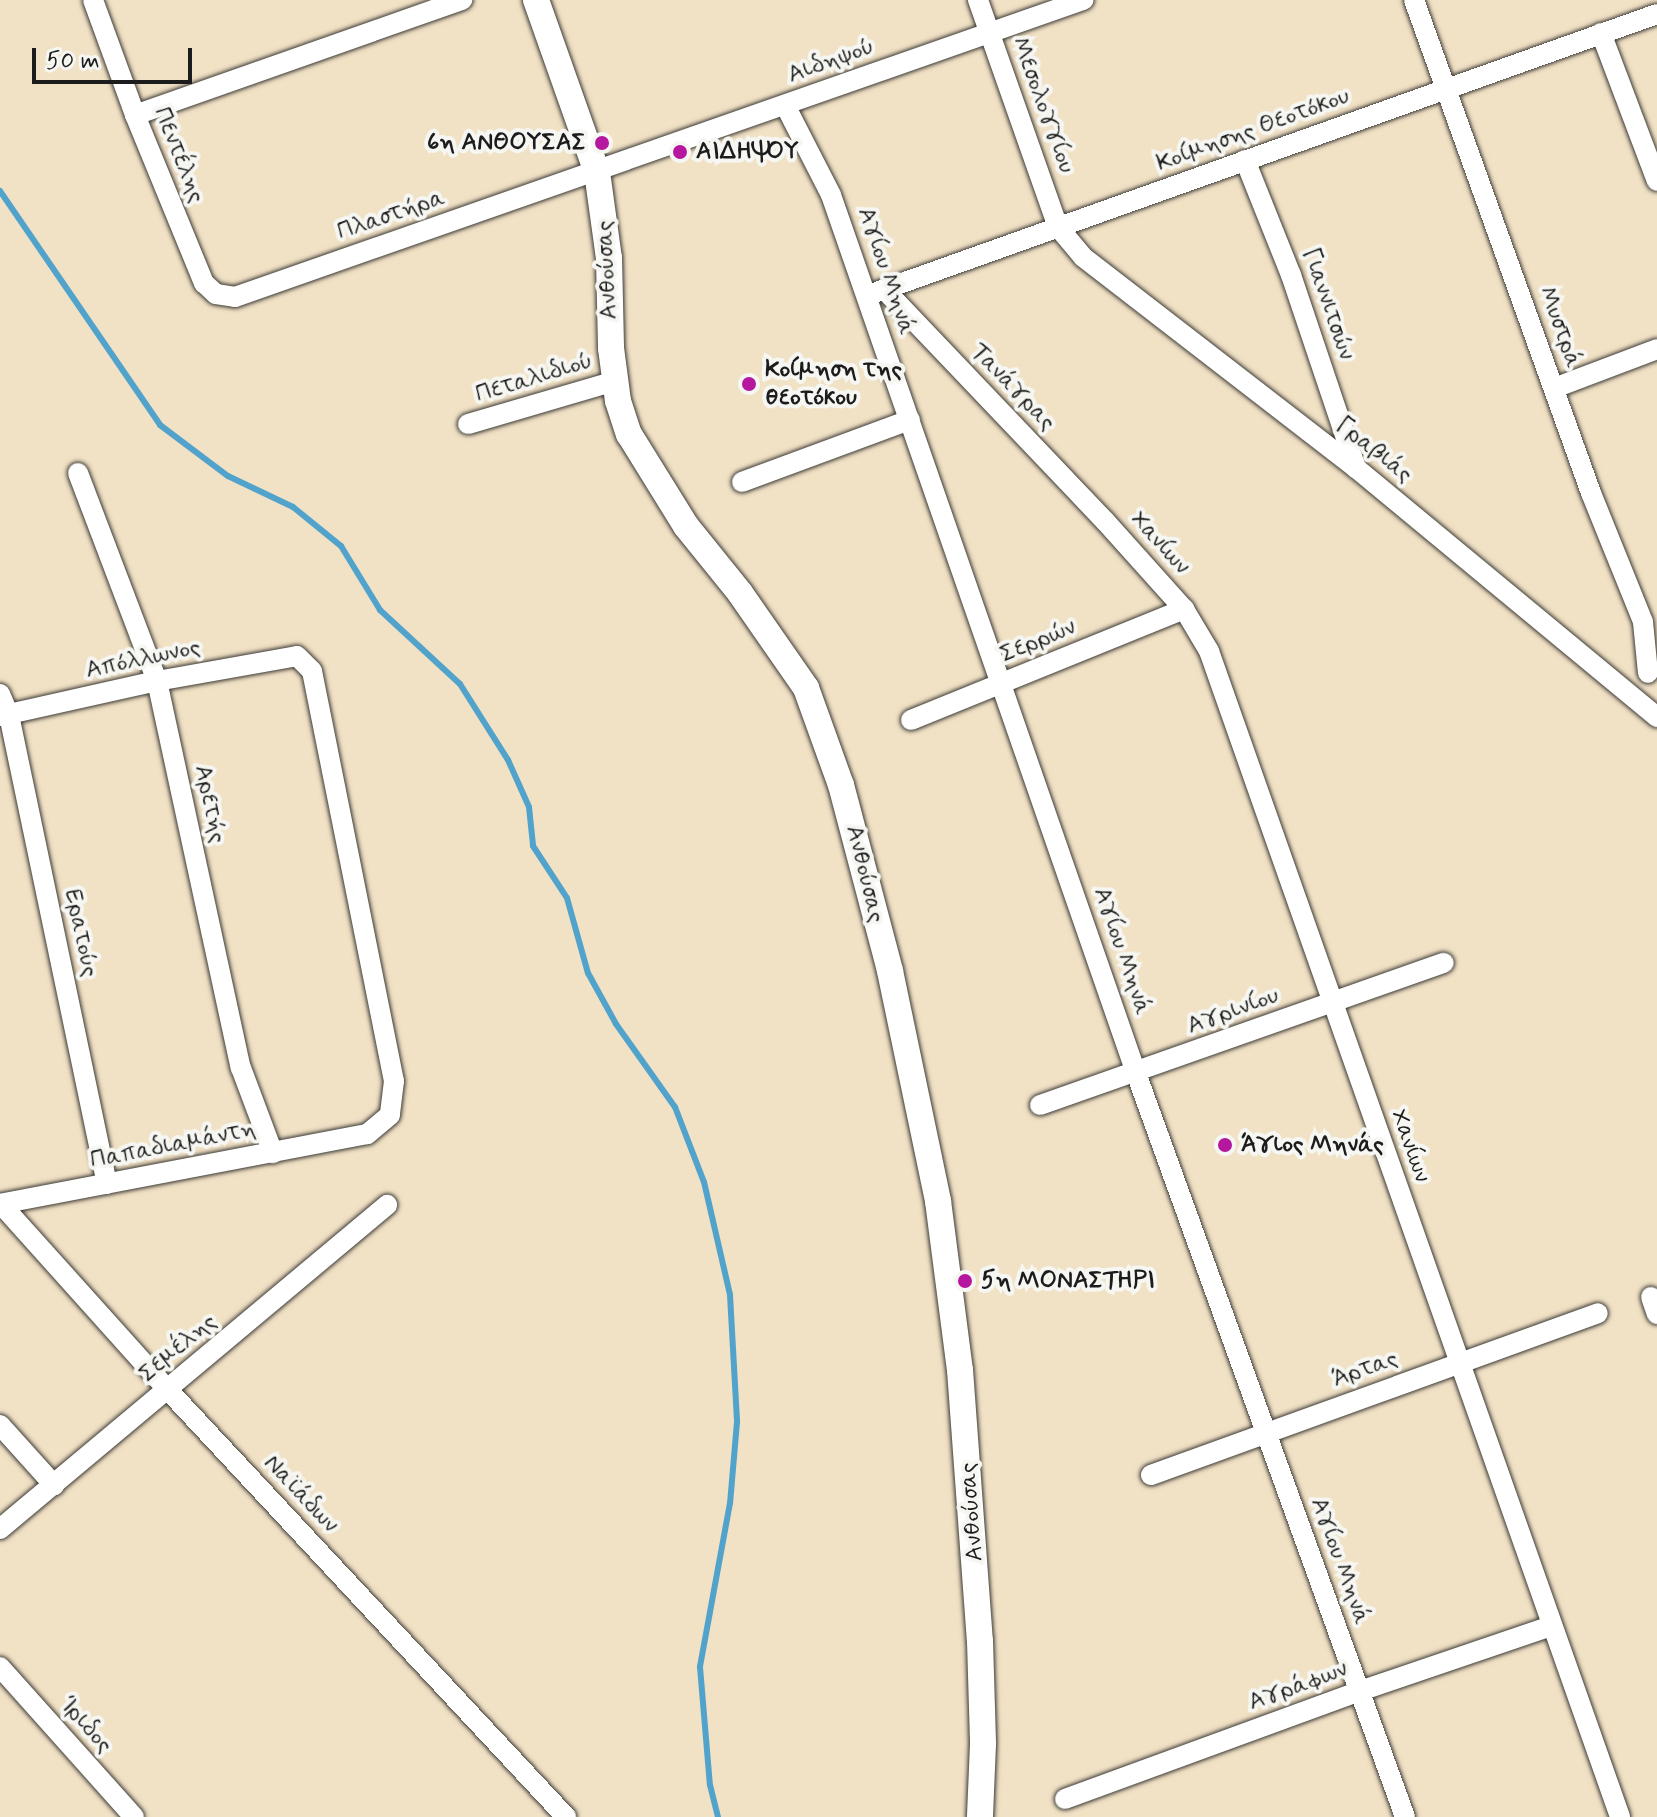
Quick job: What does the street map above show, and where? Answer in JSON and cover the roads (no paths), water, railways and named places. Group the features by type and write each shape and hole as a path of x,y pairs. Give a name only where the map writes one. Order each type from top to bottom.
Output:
{"street":[{"name":"Πεντέλης","path":"93,0 135,115 204,283"},
{"path":"135,115 462,0"},
{"name":"Ανθούσας","path":"536,0 597,172 609,258 615,381 629,434 652,476 806,688 841,785 890,971 938,1201 960,1370 980,1641 983,1744 980,1817"},
{"name":"Μεσολογγίου","path":"978,0 1058,227"},
{"name":"Αιδηψού","path":"597,172 1083,0"},
{"name":"Μυστρά","path":"1414,0 1612,550 1643,622 1652,674"},
{"name":"Κοίμησης Θεοτόκου","path":"875,292 1657,14"},
{"path":"1601,33 1657,181"},
{"name":"Αγίου Μηνά","path":"785,105 822,172 875,292 910,420 1136,1073 1405,1817"},
{"name":"Γιαννιτσών","path":"1245,160 1291,275 1356,468"},
{"name":"Πλαστήρα","path":"204,283 216,294 235,297 597,172"},
{"name":"Γραβιάς","path":"1058,227 1107,279 1356,468 1612,676 1657,717"},
{"name":"Τανάγρας","path":"875,292 1105,521"},
{"path":"1554,388 1657,349"},
{"name":"Πεταλιδιού","path":"468,424 615,381"},
{"path":"742,482 910,420"},
{"name":"Αρετής","path":"78,473 157,681 241,1068 273,1153"},
{"name":"Χανίων","path":"1105,521 1184,609 1209,651 1620,1817"},
{"name":"Σερρών","path":"911,720 1184,609"},
{"name":"Απόλλωνος","path":"4,715 157,681 297,656 312,671 394,1081 390,1115 367,1134 355,1138"},
{"path":"1612,676 1625,671 1652,674"},
{"name":"Ερατούς","path":"0,694 107,1184"},
{"name":"Αγρινίου","path":"1040,1105 1444,963"},
{"name":"Παπαδιαμάντη","path":"1,1204 355,1138"},
{"name":"Ναϊάδων","path":"1,1204 168,1390 566,1817"},
{"name":"Σεμέλης","path":"0,1529 387,1205"},
{"name":"Άρτας","path":"1151,1475 1598,1313"},
{"path":"0,1425 54,1485"},
{"name":"Αγράφων","path":"1065,1799 1360,1691 1551,1626"},
{"name":"Ίριδος","path":"0,1667 134,1817"}],"waterway":[{"path":"0,191 160,425 228,476 293,507 341,546 380,610 460,684 508,760 529,807 533,846 567,898 588,973 616,1024 675,1107 704,1182 730,1295 737,1422 730,1503 700,1667 710,1785 718,1817"}],"place":[{"name":"6η ΑΝΘΟΥΣΑΣ","path":"602,143"},
{"name":"ΑΙΔΗΨΟΥ","path":"680,152"},
{"name":"Κοίμηση της θεοτόκου","path":"749,384"},
{"name":"Άγιος Μηνάς","path":"1225,1145"},
{"name":"5η ΜΟΝΑΣΤΗΡΙ","path":"965,1281"}]}
